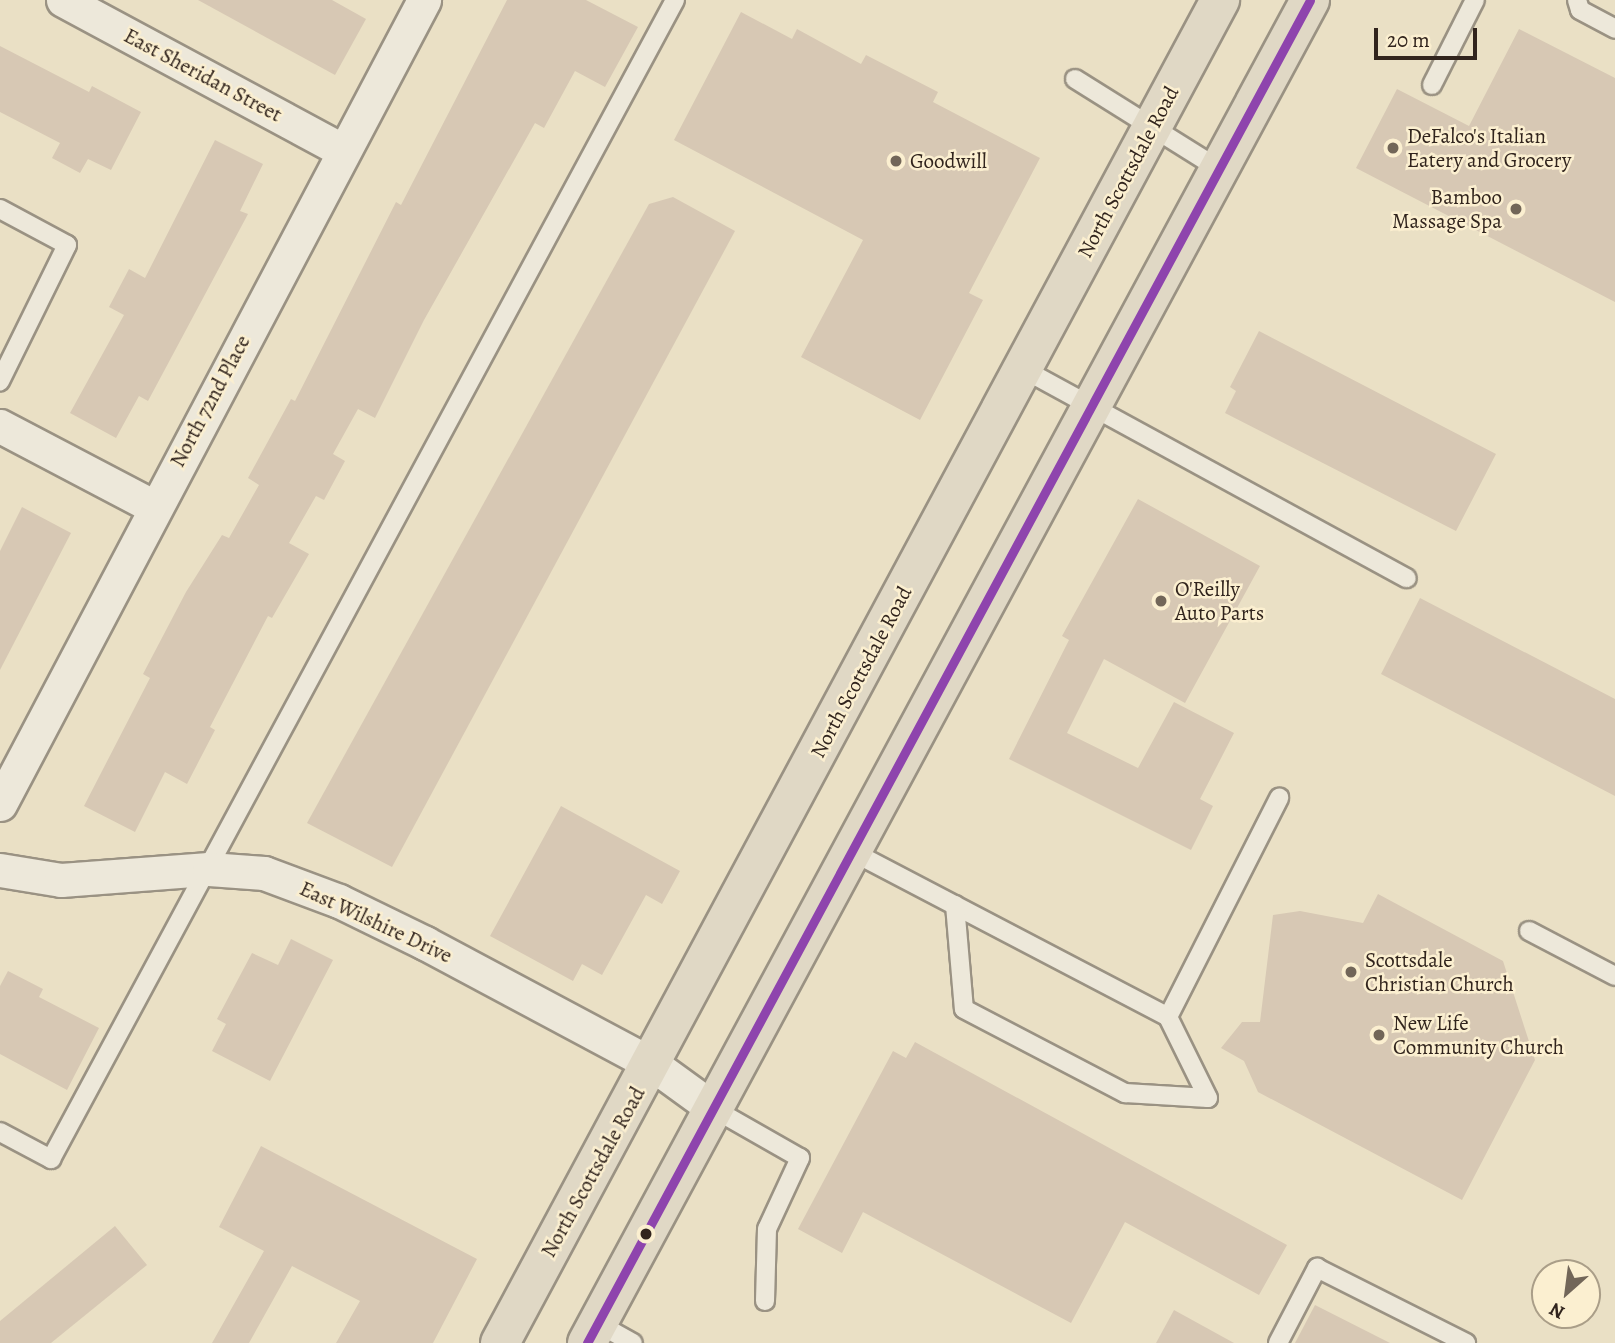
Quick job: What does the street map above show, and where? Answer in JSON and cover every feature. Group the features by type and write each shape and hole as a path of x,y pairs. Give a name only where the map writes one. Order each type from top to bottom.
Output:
{"main road":[{"name":"North Scottsdale Road","path":"500,1343 652,1065 1220,0"},
{"path":"592,1333 1310,0"}],"street":[{"name":"East Sheridan Street","path":"63,0 343,151"},
{"name":"North 72nd Place","path":"0,804 154,507 424,0"},
{"path":"0,426 154,507"},
{"name":"East Wilshire Drive","path":"0,870 61,880 209,869 264,873 338,901 652,1065 714,1109"}],"lane":[{"path":"0,1132 51,1159 675,0"},
{"path":"1432,85 1475,0"},
{"path":"1577,0 1580,10 1615,29"},
{"path":"1075,79 1219,169"},
{"path":"0,209 67,245 0,381"},
{"path":"1023,369 1407,578"},
{"path":"1168,1017 1279,798"},
{"path":"853,852 955,905 1168,1017 1208,1098 1125,1093 964,1009 955,905"},
{"path":"1529,931 1615,976"},
{"path":"714,1109 800,1158 767,1229 765,1301"},
{"path":"1278,1343 1317,1268 1465,1343"},
{"path":"592,1333 633,1343"}],"building":[{"path":"198,0 332,0 366,19 335,75"},
{"path":"507,0 586,0 638,27 605,87 575,71 544,128 535,123 424,320 375,418 358,409 333,454 345,461 324,500 316,496 289,543 309,554 272,618 268,616 210,727 215,730 187,784 165,772 135,832 84,806 150,678 143,674 186,592 222,535 229,538 259,485 248,478 291,399 295,401 396,202 401,205"},
{"path":"741,12 792,39 797,29 861,64 866,55 938,92 933,102 1040,158 969,293 983,300 920,420 801,357 863,240 674,140"},
{"path":"1519,29 1615,78 1615,302 1356,168 1397,89 1469,126"},
{"path":"0,46 89,92 92,86 141,112 111,170 88,159 80,173 52,158 60,143 0,112"},
{"path":"215,140 263,164 240,211 248,214 148,401 139,396 116,438 70,413 124,315 109,307 129,269 145,278"},
{"path":"673,197 735,231 392,867 307,823 649,204"},
{"path":"1259,331 1496,454 1456,531 1225,413 1236,391 1230,387"},
{"path":"1138,499 1260,566 1185,703 1104,659 1067,733 1138,768 1174,702 1234,733 1200,799 1213,806 1191,850 1009,759 1069,640 1062,636"},
{"path":"22,507 71,533 0,670 0,551"},
{"path":"1420,598 1615,699 1615,796 1381,674"},
{"path":"561,806 680,871 662,904 646,895 602,975 582,964 573,981 490,936"},
{"name":"New Life Community Church","path":"1378,894 1503,961 1535,1060 1462,1200 1258,1092 1244,1061 1221,1048 1242,1022 1260,1022 1273,915 1300,911 1363,923"},
{"path":"291,939 333,960 270,1081 212,1051 226,1024 217,1019 252,953 278,965"},
{"path":"8,971 43,989 39,997 99,1028 67,1090 0,1054 0,986"},
{"path":"915,1042 1287,1245 1259,1295 1125,1222 1071,1323 863,1212 842,1253 798,1229 893,1051 906,1058"},
{"path":"261,1146 477,1259 433,1343 336,1343 360,1301 292,1266 249,1343 212,1343 264,1251 219,1227"},
{"path":"115,1226 147,1265 51,1343 0,1343 0,1321"},
{"path":"1315,1305 1390,1343 1295,1343"},
{"path":"1174,1310 1234,1343 1156,1343"}],"transit line":[{"path":"587,1343 1310,0"}],"place":[{"name":"DeFalco's Italian Eatery and Grocery","path":"1393,148"},
{"name":"Goodwill","path":"896,161"},
{"name":"Bamboo Massage Spa","path":"1516,209"},
{"name":"O'Reilly Auto Parts","path":"1161,601"},
{"name":"Scottsdale Christian Church","path":"1351,972"},
{"name":"New Life Community Church","path":"1379,1035"}]}
